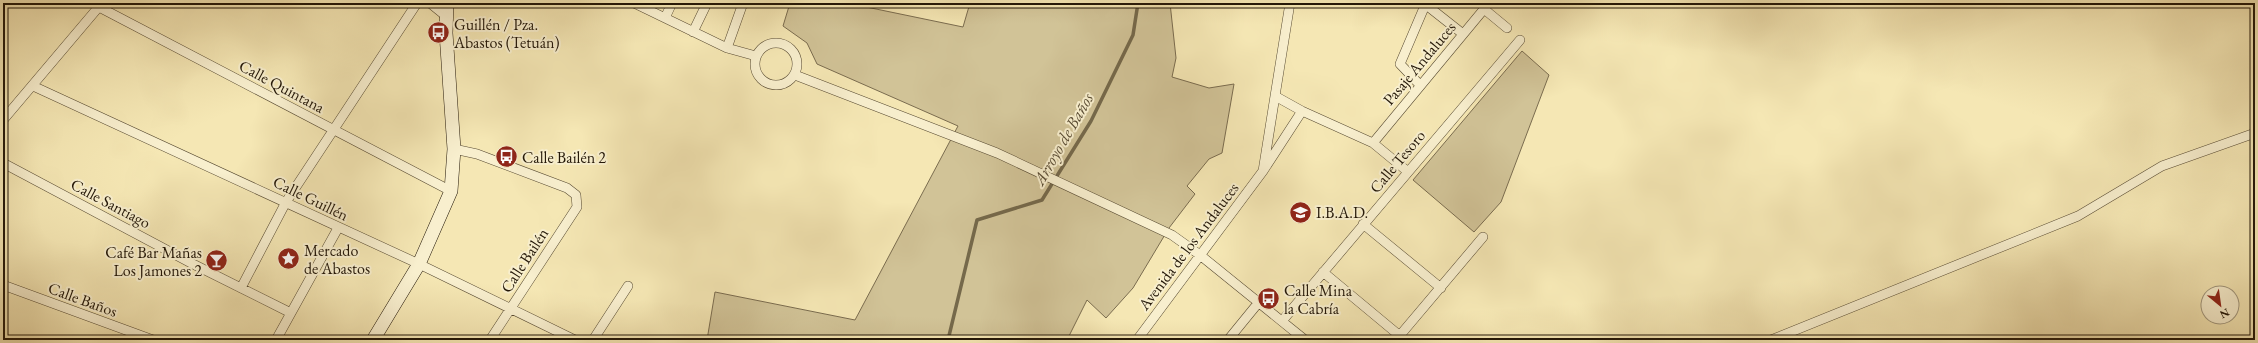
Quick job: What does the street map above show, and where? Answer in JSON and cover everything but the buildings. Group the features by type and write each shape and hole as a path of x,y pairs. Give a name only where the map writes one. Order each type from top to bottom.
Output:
{"street":[{"path":"241,288 286,202 417,3"},
{"path":"373,340 419,264 451,191 454,149 447,9 430,3"},
{"path":"664,18 672,3"},
{"path":"693,32 708,3"},
{"path":"727,48 743,3"},
{"path":"1263,171 1290,3"},
{"path":"1420,85 1400,64 1426,3 1463,34"},
{"path":"636,4 727,48 756,56"},
{"path":"3,120 101,5"},
{"name":"Calle Quintana","path":"101,5 451,191"},
{"path":"1486,6 1507,28"},
{"name":"Pasaje Andaluces","path":"1373,143 1486,6"},
{"name":"Calle Tesoro","path":"1282,321 1407,171 1520,40"},
{"path":"776,42 784,44 791,48 796,55 798,64 794,75 784,84 768,84 761,79 756,72 754,64 756,56 761,49 768,44 776,42"},
{"path":"794,75 997,153 1172,235 1200,255 1304,340"},
{"name":"Calle Guillén","path":"33,86 286,202 338,228 419,264 575,340"},
{"path":"1275,96 1302,111 1373,143 1407,171"},
{"name":"Avenida de los Andaluces","path":"1136,340 1263,171 1302,111"},
{"path":"1771,340 2078,216 2162,166 2255,133"},
{"name":"Calle Bailén","path":"454,149 484,156 566,188 576,195 577,207 490,340"},
{"name":"Calle Santiago","path":"3,163 291,313"},
{"path":"1363,224 1441,288"},
{"path":"276,340 338,228"},
{"path":"1323,272 1398,338 1483,237"},
{"name":"Calle Baños","path":"3,285 153,340"},
{"path":"592,340 628,286"},
{"path":"1228,340 1259,302"}],"shaded area":[{"path":"790,3 847,3 963,27 970,3 1170,3 1176,58 1172,77 1209,88 1234,84 1222,153 1209,159 1187,186 1195,194 1169,228 1133,288 1106,318 1087,300 1067,340 707,340 715,292 855,320 958,126 817,64 807,43 783,26"},
{"path":"1522,51 1549,75 1501,202 1474,232 1413,180"}],"waterway":[{"name":"Arroyo de Baños","path":"948,340 977,220 1042,200 1091,121 1133,35 1138,3"}],"place":[{"name":"Guillén / Pza. Abastos (Tetuán)","path":"438,33"},
{"name":"Calle Bailén 2","path":"506,157"},
{"name":"I.B.A.D.","path":"1301,212"},
{"name":"Mercado de Abastos","path":"289,259"},
{"name":"Café Bar Mañas Los Jamones 2","path":"217,261"},
{"name":"Calle Mina la Cabría","path":"1269,299"}]}
